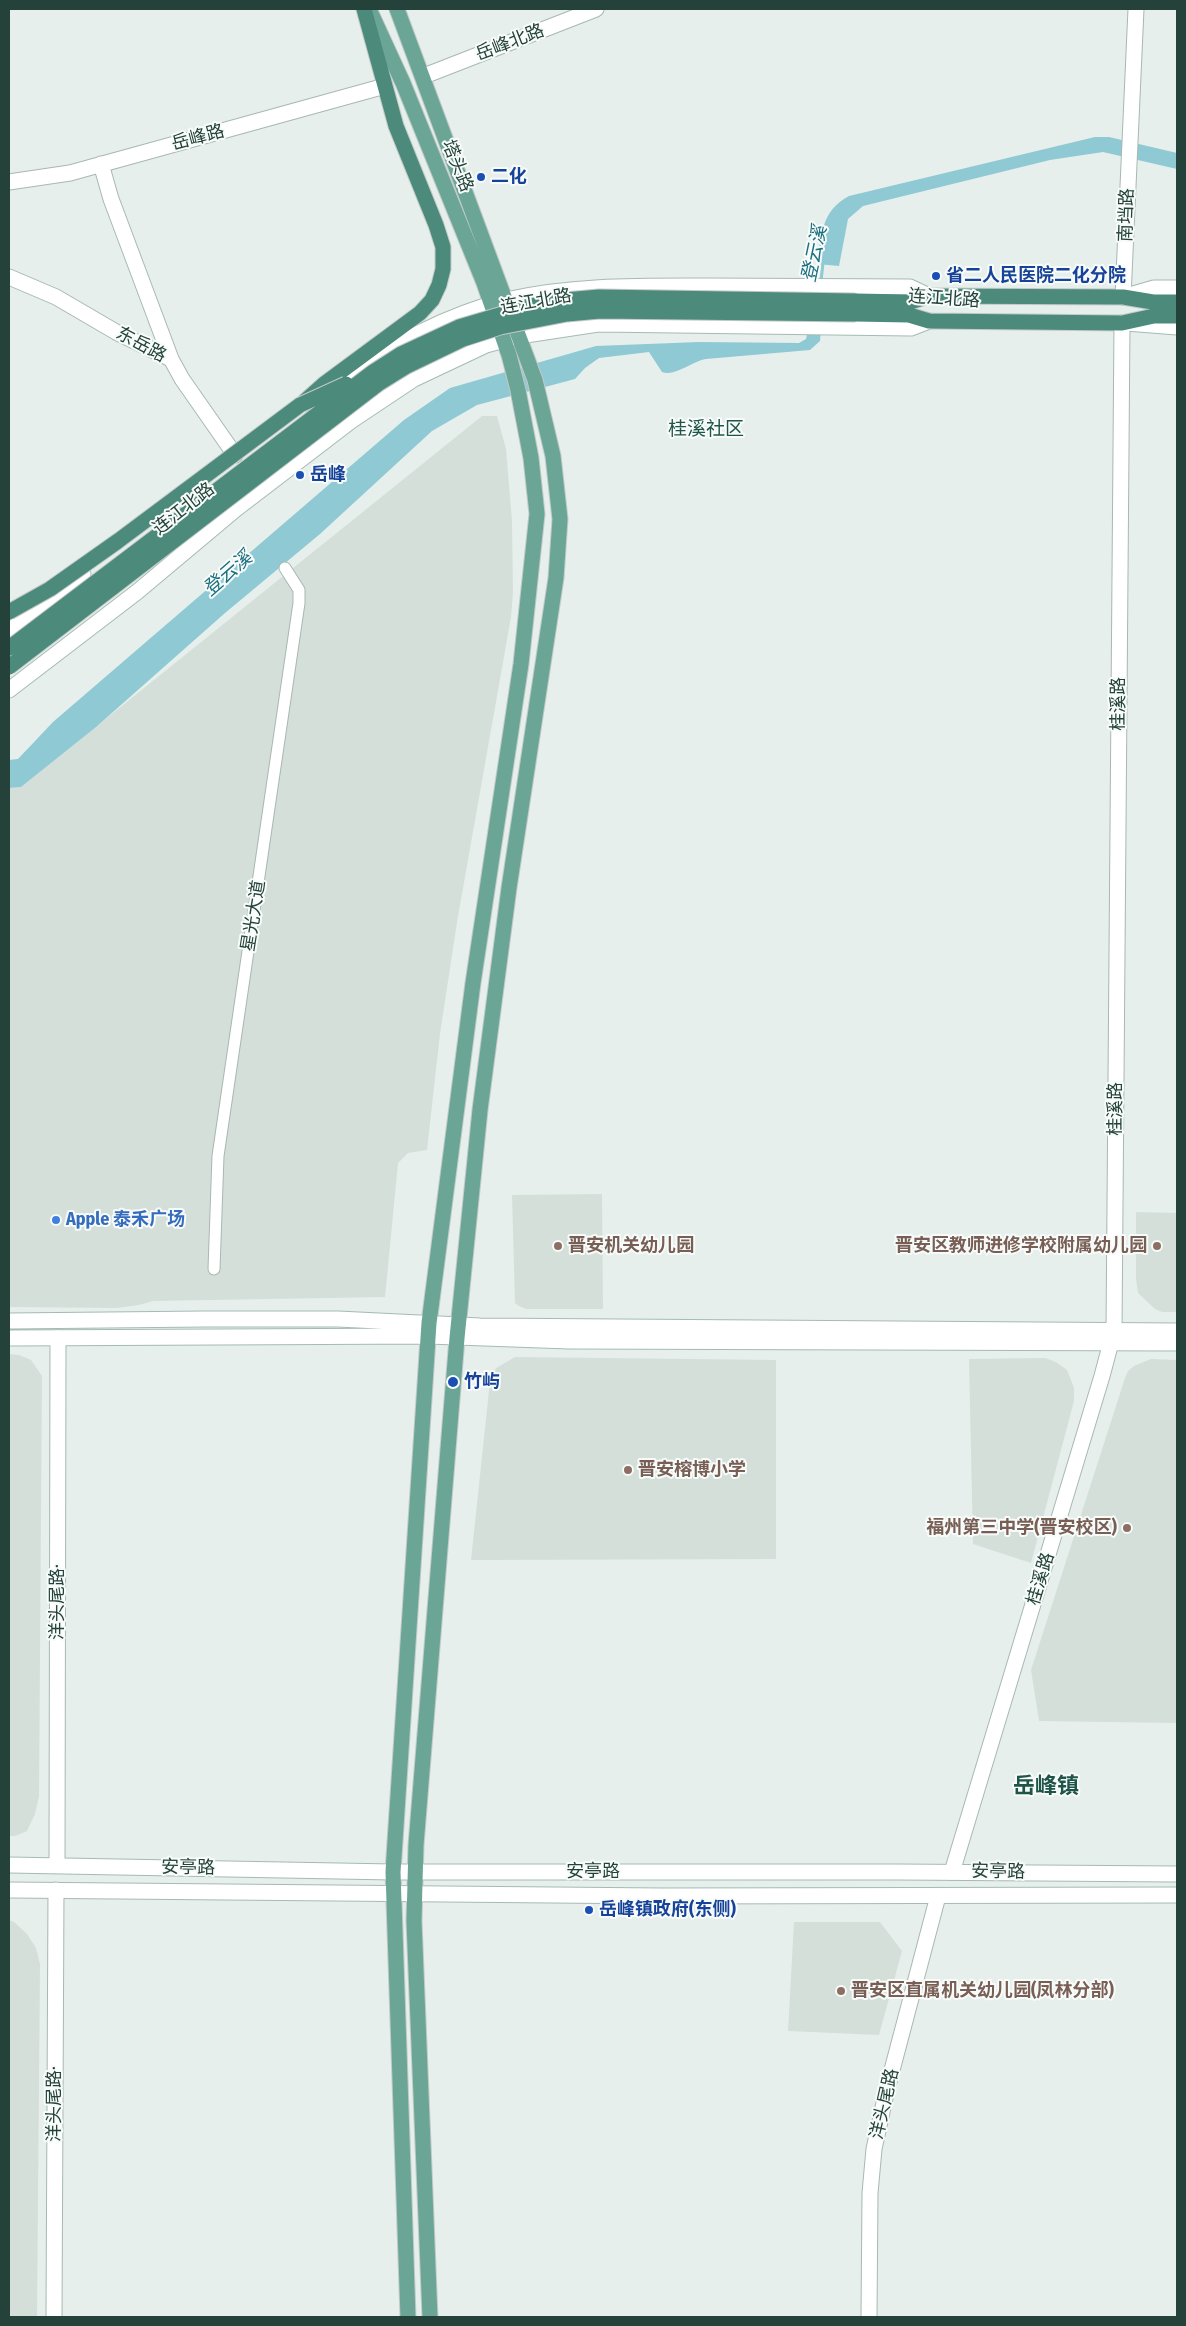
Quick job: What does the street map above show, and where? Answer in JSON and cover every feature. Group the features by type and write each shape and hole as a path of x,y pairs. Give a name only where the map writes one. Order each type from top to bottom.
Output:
{"highway":[{"path":"9,612 50,589 110,546 300,405 324,384 420,313 432,300 442,277 444,255 440,236 396,126 364,9"},
{"name":"连江北路","path":"9,668 378,384 407,366 464,339 533,319 600,311 855,307 910,302 929,296 1123,297 1154,302 1177,302"},
{"name":"连江北路","path":"9,648 373,372 401,354 459,326 530,306 599,297 855,307 909,315 929,321 1122,323 1154,316 1177,316"},
{"path":"300,405 373,372"}],"main road":[{"name":"塔头路","path":"369,9 403,83 484,283 518,390 537,499 537,527 521,664 473,983 428,1330 393,1872 408,2317"},
{"name":"塔头路","path":"397,9 424,76 535,380 549,436 558,490 559,547 509,888 482,1091 458,1331 414,1872 430,2317"},
{"name":"岳峰北路","path":"424,76 596,9"},
{"name":"南垱路","path":"1123,297 1136,9"},
{"name":"岳峰路","path":"9,182 70,173 385,86"},
{"path":"102,164 111,199 171,359"},
{"name":"东岳路","path":"9,277 56,298 116,332 171,359 182,379 235,456"},
{"path":"9,631 290,414 401,341 435,325 506,300 565,290 629,286 910,287 929,296"},
{"path":"1123,297 1154,288 1177,288"},
{"path":"9,690 137,592 236,509 372,405 422,374 502,340 584,325 617,323 911,328 929,321"},
{"path":"1122,323 1177,327"},
{"name":"桂溪路","path":"952,1872 1113,1337 1122,323"},
{"path":"9,1322 220,1319 458,1331 569,1340 1113,1337 1177,1331"},
{"path":"9,1338 428,1330"},
{"path":"1113,1337 1177,1343"},
{"name":"洋头尾路·","path":"57,1866 58,1338"},
{"name":"安亭路","path":"9,1865 393,1872 1177,1874"},
{"name":"安亭路","path":"9,1890 662,1896 1177,1895"},
{"name":"洋头尾路·","path":"54,2317 56,1890"},
{"path":"1091,1895 1111,1902 1177,1903"},
{"name":"洋头尾路","path":"869,2317 870,2194 874,2149 887,2089 938,1896"}],"street":[{"name":"星光大道","path":"214,1269 218,1156 299,603 298,590 285,568"}],"shaded area":[{"path":"482,416 497,416 506,449 512,521 513,592 511,617 457,922 440,1034 427,1150 408,1153 398,1163 385,1297 153,1301 117,1308 9,1307 9,788 21,787"},
{"name":"晋安机关幼儿园","path":"602,1194 603,1309 526,1309 515,1303 512,1195"},
{"name":"晋安区教师进修学校附属幼儿园","path":"1136,1212 1177,1213 1177,1312 1162,1312 1155,1309 1138,1293 1136,1279"},
{"path":"9,1354 19,1355 31,1360 42,1376 39,1796 35,1814 27,1831 15,1836 9,1836"},
{"name":"晋安榕博小学","path":"515,1357 776,1360 776,1559 471,1560 490,1381 496,1368"},
{"path":"1045,1358 1056,1362 1067,1370 1074,1388 1074,1401 1031,1563 973,1544 969,1359"},
{"name":"福州第三中学(晋安校区)","path":"1151,1359 1177,1360 1177,1723 1039,1721 1031,1670 1125,1378 1128,1371 1134,1366"},
{"path":"9,1920 27,1934 36,1948 40,1964 37,2317 9,2317"},
{"name":"晋安区直属机关幼儿园(凤林分部)","path":"794,1922 880,1922 902,1951 879,2035 788,2031"}],"water":[{"path":"1095,137 1109,137 1177,153 1177,169 1103,152 1050,160 863,206 848,219 839,266 817,264 827,217 832,209 849,196"},
{"path":"821,327 820,341 810,350 706,359 678,371 667,373 662,372 649,352 599,358 585,368 575,379 477,405 432,431 320,534 225,613 96,727 21,787 9,788 9,760 18,759 53,722 404,420 450,388 596,346 699,342 799,343 806,339 808,330"}],"waterway":[{"name":"登云溪","path":"821,281 823,263"}],"place":[{"name":"二化","path":"481,177"},
{"name":"省二人民医院二化分院","path":"936,276"},
{"name":"岳峰","path":"300,475"},
{"name":"Apple 泰禾广场","path":"56,1220"},
{"name":"晋安机关幼儿园","path":"558,1246"},
{"name":"晋安区教师进修学校附属幼儿园","path":"1157,1246"},
{"name":"竹屿","path":"453,1382"},
{"name":"晋安榕博小学","path":"628,1470"},
{"name":"福州第三中学(晋安校区)","path":"1127,1528"},
{"name":"岳峰镇政府(东侧)","path":"589,1910"},
{"name":"晋安区直属机关幼儿园(凤林分部)","path":"841,1991"}],"district":[{"name":"桂溪社区","path":"706,430"},
{"name":"岳峰镇","path":"1046,1787"}]}
